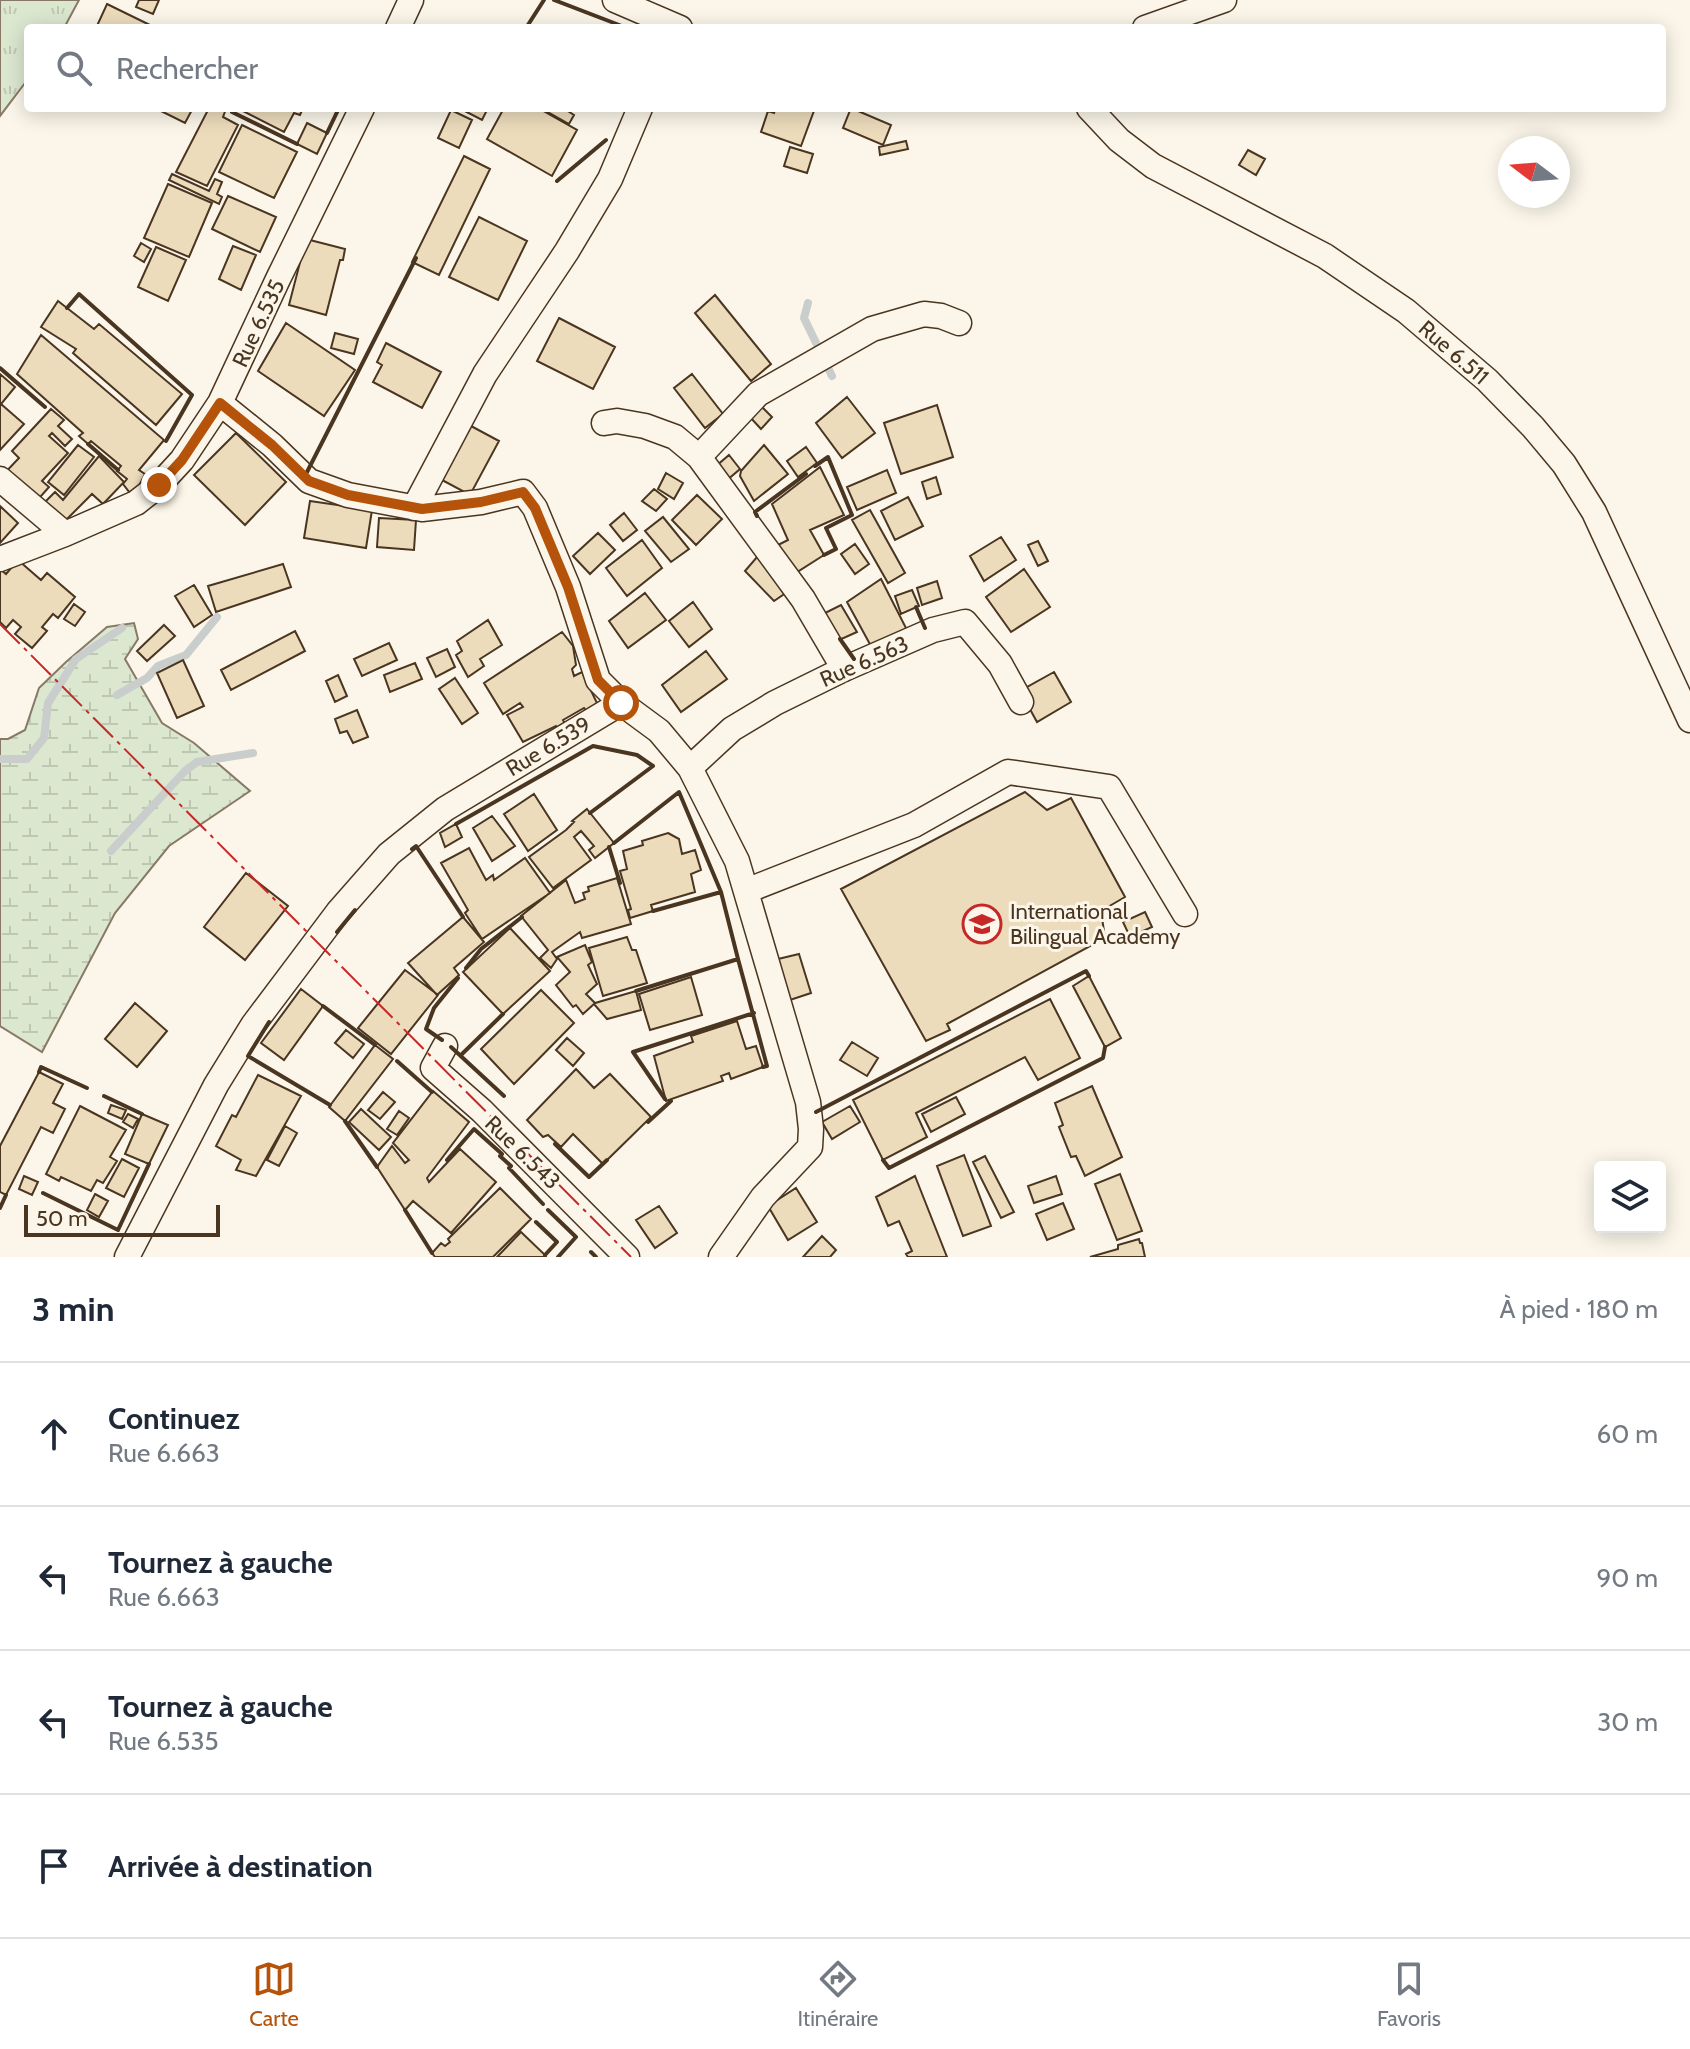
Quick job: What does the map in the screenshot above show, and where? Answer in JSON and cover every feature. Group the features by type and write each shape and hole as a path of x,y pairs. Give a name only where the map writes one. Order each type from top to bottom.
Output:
{"street":[{"path":"400,24 411,0"},
{"path":"615,0 670,20"},
{"path":"1156,24 1224,0"},
{"name":"Rue 6.535","path":"0,559 136,503 159,485 182,460 220,403 360,112"},
{"path":"414,508 485,374 567,251 610,179 638,112"},
{"name":"Rue 6.511","path":"1093,112 1119,140 1153,166 1325,256 1406,311 1487,380 1564,464 1594,512 1690,720"},
{"path":"699,457 758,394 872,329 924,314 959,323"},
{"path":"220,403 272,445 309,481 348,495 414,508 448,507 520,492 525,494 535,508 568,587 598,680 621,703 659,731 690,768 737,861 808,1102 811,1129 810,1147 763,1197 721,1257"},
{"path":"604,423 617,421 645,426 675,437 699,457 803,599 844,669"},
{"path":"0,479 65,534"},
{"name":"Rue 6.563","path":"690,768 732,729 775,703 933,630 965,622 1000,664 1021,702"},
{"name":"Rue 6.539","path":"127,1257 230,1061 253,1025 338,912 389,854 445,809 621,703"},
{"path":"746,891 914,825 1008,772 1109,787 1185,914"},
{"name":"Rue 6.543","path":"445,1046 433,1068 482,1111 627,1257"}],"green space":[{"path":"0,0 79,0 66,24 24,24 24,84 0,116"},
{"path":"134,623 138,639 125,659 162,723 194,743 250,791 169,846 115,913 42,1052 0,1026 0,739 8,739 25,730 39,688 66,662 107,627"}],"building":[{"path":"139,0 159,0 153,14 136,7"},
{"path":"107,4 148,24 98,24"},
{"path":"163,112 191,112 185,123"},
{"path":"207,112 225,112 223,117 238,125 207,186 176,172"},
{"path":"245,112 301,112 300,115 294,113 284,132"},
{"path":"450,112 472,120 459,148 438,138"},
{"path":"467,112 486,112 482,120"},
{"path":"502,112 545,112 577,130 552,176 487,139"},
{"path":"548,112 569,112 574,115 569,124"},
{"path":"768,112 814,112 801,146 761,132"},
{"path":"849,112 860,112 891,125 883,145 843,128"},
{"path":"307,123 327,133 317,154 297,144"},
{"path":"242,125 297,152 274,198 219,172"},
{"path":"906,141 908,149 880,155 879,147"},
{"path":"790,147 813,154 807,173 784,166"},
{"path":"1248,150 1265,159 1256,175 1239,165"},
{"path":"464,156 490,169 439,275 412,262"},
{"path":"172,174 209,191 215,179 222,182 217,194 222,197 219,204 169,180"},
{"path":"168,184 212,203 189,257 144,238"},
{"path":"228,196 276,217 260,252 212,229"},
{"path":"479,217 527,241 498,300 449,277"},
{"path":"306,239 345,249 326,315 289,305"},
{"path":"141,243 151,249 144,262 134,256"},
{"path":"233,246 256,255 241,290 219,279"},
{"path":"156,247 186,260 168,301 138,287"},
{"path":"715,295 771,364 751,381 695,313"},
{"path":"58,301 94,329 99,324 182,394 156,425 73,353 76,349 41,327"},
{"path":"559,318 615,347 593,389 537,361"},
{"path":"286,323 355,370 324,416 258,371"},
{"path":"335,333 358,339 354,354 331,348"},
{"path":"41,335 164,440 139,470 145,474 139,486 130,493 123,484 127,479 117,471 121,466 91,441 88,444 79,436 83,433 17,374"},
{"path":"386,343 441,372 422,408 373,382 382,365 377,362"},
{"path":"0,374 15,387 1,404 24,424 0,450"},
{"path":"692,374 723,414 705,428 674,388"},
{"path":"847,397 875,433 842,458 816,423"},
{"path":"760,405 772,417 761,429 749,416"},
{"path":"937,405 953,457 901,474 884,423"},
{"path":"51,409 64,420 58,426 72,439 65,446 52,433 49,436 68,453 42,481 49,487 34,504 0,478 19,458 12,451"},
{"path":"471,426 499,441 470,495 442,480"},
{"path":"236,433 286,482 245,525 194,475"},
{"path":"78,445 94,457 64,495 48,482"},
{"path":"764,445 788,474 754,501 740,476"},
{"path":"806,447 817,463 798,477 787,461"},
{"path":"729,455 740,469 726,481 715,467"},
{"path":"99,456 124,482 103,504 92,494 62,524 42,505 55,492 63,500"},
{"path":"820,467 844,515 810,530 824,555 794,574 778,545 788,540 772,504"},
{"path":"887,470 896,493 857,510 847,487"},
{"path":"666,473 683,483 674,499 658,489"},
{"path":"936,477 941,494 927,499 922,482"},
{"path":"654,489 667,499 656,511 642,501"},
{"path":"697,495 722,519 696,545 672,520"},
{"path":"908,497 923,526 895,540 881,511"},
{"path":"310,501 372,510 366,548 304,538"},
{"path":"0,506 18,523 0,543"},
{"path":"870,510 905,573 888,583 852,520"},
{"path":"624,513 637,530 623,541 610,525"},
{"path":"663,517 689,549 671,562 645,531"},
{"path":"379,518 416,520 414,550 377,547"},
{"path":"598,533 615,550 590,574 573,556"},
{"path":"1001,537 1016,560 984,581 970,556"},
{"path":"642,540 662,568 627,596 606,568"},
{"path":"1038,541 1048,561 1038,566 1028,545"},
{"path":"855,544 869,564 855,574 841,554"},
{"path":"763,550 793,588 774,601 745,571"},
{"path":"18,560 41,580 47,573 75,597 58,618 53,614 42,627 47,631 32,648 15,634 21,627 13,620 6,628 0,622 0,569 6,574"},
{"path":"283,564 291,587 216,612 208,586"},
{"path":"1024,569 1050,607 1011,632 986,597"},
{"path":"881,579 907,630 872,648 847,602"},
{"path":"937,581 942,598 922,605 917,588"},
{"path":"194,585 212,615 194,627 175,596"},
{"path":"912,590 919,606 901,614 895,596"},
{"path":"645,593 666,620 628,648 609,621"},
{"path":"693,602 712,629 689,647 669,621"},
{"path":"74,604 85,612 75,626 64,619"},
{"path":"841,605 857,632 837,641 823,614"},
{"path":"488,620 502,645 480,659 484,666 468,677 456,655 462,651 457,641"},
{"path":"164,625 175,636 147,661 137,651"},
{"path":"295,631 305,651 231,690 221,670"},
{"path":"562,632 573,646 574,676 582,672 597,703 588,713 584,708 563,720 566,725 558,729 556,726 523,742 507,715 523,707 520,703 503,714 484,683"},
{"path":"389,643 397,660 362,676 354,659"},
{"path":"447,649 455,667 436,677 427,658"},
{"path":"706,651 727,679 681,712 662,685"},
{"path":"183,660 204,706 177,718 157,673"},
{"path":"415,663 422,679 390,692 384,675"},
{"path":"1054,672 1071,702 1037,722 1020,691"},
{"path":"338,675 347,696 335,702 326,681"},
{"path":"455,678 478,713 462,724 439,689"},
{"path":"357,710 368,737 353,743 347,731 340,733 335,719"},
{"name":"International Bilingual Academy","path":"1025,792 1047,810 1071,798 1125,897 1101,911 1105,938 947,1024 950,1030 926,1041 841,889"},
{"path":"534,794 557,830 528,851 504,814"},
{"path":"587,809 614,843 595,858 589,850 594,846 581,831 574,837 591,860 553,888 529,857 566,830"},
{"path":"492,816 515,846 492,861 473,828"},
{"path":"456,824 462,837 445,847 440,833"},
{"path":"668,833 679,839 682,854 695,850 701,870 691,874 695,892 651,905 653,911 630,918 628,910 631,909 620,871 627,869 623,851"},
{"path":"469,848 486,880 493,875 494,880 525,858 550,893 482,939 465,913 468,910 441,863"},
{"path":"246,873 288,906 245,960 204,927"},
{"path":"617,878 631,924 582,938 580,932 552,952 557,959 551,968 540,958 548,950 521,916 566,880 575,903 585,899 583,893 589,891 588,887"},
{"path":"1145,912 1152,927 1130,937 1123,922"},
{"path":"463,917 484,942 454,968 459,975 437,995 408,963"},
{"path":"510,928 550,971 503,1014 463,972"},
{"path":"627,937 632,950 636,950 647,983 603,996 589,948"},
{"path":"585,945 592,962 588,965 597,984 586,994 595,1003 636,991 641,1010 607,1019 594,1004 583,1014 576,1005 573,1007 556,985 570,972 557,957"},
{"path":"799,954 811,993 790,1000 778,959"},
{"path":"405,970 438,995 391,1054 358,1028"},
{"path":"1089,976 1121,1038 1105,1047 1073,986"},
{"path":"691,977 702,1015 650,1030 639,994"},
{"path":"301,989 323,1006 284,1060 261,1043"},
{"path":"541,990 574,1023 514,1084 481,1049"},
{"path":"1050,999 1080,1058 1038,1080 1025,1057 916,1113 927,1137 883,1160 853,1100"},
{"path":"135,1003 167,1031 137,1067 105,1039"},
{"path":"737,1021 746,1049 756,1046 763,1067 731,1079 729,1073 721,1076 723,1081 666,1101 654,1056 693,1042 691,1036"},
{"path":"346,1030 364,1044 353,1058 335,1043"},
{"path":"567,1038 584,1053 573,1066 556,1050"},
{"path":"852,1042 878,1058 867,1076 840,1060"},
{"path":"375,1045 393,1059 345,1121 329,1107"},
{"path":"576,1069 594,1088 610,1074 651,1117 603,1164 573,1134 561,1147 548,1135 543,1137 527,1120"},
{"path":"39,1072 63,1084 53,1103 65,1109 53,1133 41,1127 6,1195 0,1192 0,1146"},
{"path":"258,1075 301,1096 256,1176 236,1170 241,1160 216,1146 232,1115 236,1117"},
{"path":"1092,1086 1122,1157 1085,1176 1076,1156 1071,1157 1059,1127 1063,1125 1055,1103"},
{"path":"433,1091 469,1122 427,1178 429,1182 460,1149 496,1182 451,1233 413,1201 405,1210 377,1167 392,1146 405,1163 409,1160 393,1143"},
{"path":"383,1092 395,1102 380,1119 368,1110"},
{"path":"956,1097 965,1114 931,1132 922,1114"},
{"path":"111,1105 126,1110 122,1119 108,1113"},
{"path":"80,1106 126,1130 110,1157 117,1161 103,1183 97,1180 91,1191 61,1177 59,1181 46,1174"},
{"path":"850,1106 860,1122 832,1139 822,1122"},
{"path":"361,1109 391,1137 379,1150 349,1122"},
{"path":"399,1111 409,1118 397,1135 387,1129"},
{"path":"128,1114 138,1119 133,1128 123,1122"},
{"path":"142,1114 168,1125 149,1164 125,1154"},
{"path":"285,1126 297,1133 279,1166 267,1160"},
{"path":"964,1155 991,1226 963,1236 937,1166"},
{"path":"985,1156 1014,1212 1001,1218 973,1162"},
{"path":"122,1159 139,1168 124,1197 106,1188"},
{"path":"1120,1174 1142,1231 1117,1240 1095,1184"},
{"path":"24,1176 38,1182 32,1195 19,1189"},
{"path":"915,1176 947,1257 908,1257 906,1254 912,1251 899,1221 888,1226 876,1197"},
{"path":"1056,1176 1062,1194 1034,1203 1028,1186"},
{"path":"500,1188 531,1219 493,1257 435,1257 432,1253 441,1243 445,1246 450,1242 448,1239"},
{"path":"796,1188 817,1222 788,1240 768,1206"},
{"path":"95,1194 108,1201 99,1217 87,1210"},
{"path":"1063,1203 1074,1229 1047,1240 1036,1214"},
{"path":"659,1206 677,1233 655,1248 636,1220"},
{"path":"521,1232 545,1255 546,1257 497,1257"},
{"path":"822,1236 836,1250 830,1257 803,1257"},
{"path":"1139,1239 1145,1257 1090,1257 1118,1249 1118,1245"}],"waterway":[{"path":"808,303 804,318 832,376"},
{"path":"117,695 147,678 158,666 186,655 217,617"},
{"path":"0,759 27,759 44,738 48,703 76,659 122,628"},
{"path":"111,851 197,762 253,753"}],"wall":[{"path":"529,24 544,0"},
{"path":"554,0 617,24"},
{"path":"232,112 297,144"},
{"path":"327,133 337,112"},
{"path":"557,181 606,140"},
{"path":"307,472 416,258"},
{"path":"67,308 79,294 192,395 166,441"},
{"path":"0,368 45,407"},
{"path":"88,444 118,470"},
{"path":"815,466 828,457 852,515 826,528 836,549 824,555"},
{"path":"757,516 755,512 806,474"},
{"path":"916,607 925,628"},
{"path":"840,639 854,659"},
{"path":"456,824 593,746 637,755 653,766 590,813"},
{"path":"614,843 679,792 721,892 653,911"},
{"path":"412,849 416,846 463,917"},
{"path":"609,847 620,883"},
{"path":"721,892 738,959"},
{"path":"337,932 355,910"},
{"path":"466,968 481,949 522,917"},
{"path":"636,991 738,959 767,1066 763,1067"},
{"path":"816,1112 1086,971 1089,976"},
{"path":"442,1040 426,1029 434,1008 458,978"},
{"path":"323,1006 375,1045"},
{"path":"665,1099 633,1052 754,1013"},
{"path":"461,1055 503,1014"},
{"path":"269,1022 248,1056 330,1105"},
{"path":"451,1047 504,1096"},
{"path":"883,1160 889,1168 1103,1058 1105,1047"},
{"path":"397,1061 432,1092"},
{"path":"39,1072 41,1067 87,1088"},
{"path":"104,1096 142,1114"},
{"path":"648,1122 671,1101"},
{"path":"345,1121 377,1167"},
{"path":"447,1160 474,1129 502,1154 500,1156 511,1166 509,1168 543,1204"},
{"path":"555,1144 589,1177 607,1160"},
{"path":"43,1193 118,1230 149,1164"},
{"path":"0,1208 6,1195"},
{"path":"405,1210 432,1253"},
{"path":"548,1210 576,1237 558,1257"},
{"path":"536,1222 557,1242 545,1255"},
{"path":"591,1252 596,1257"}],"power":[{"path":"0,624 631,1257"}],"place":[{"name":"International Bilingual Academy","path":"982,924"}],"route":[{"path":"159,485 182,460 220,403 272,445 309,481 348,495 422,509 481,502 523,492 535,508 568,587 598,680 621,703"}]}
